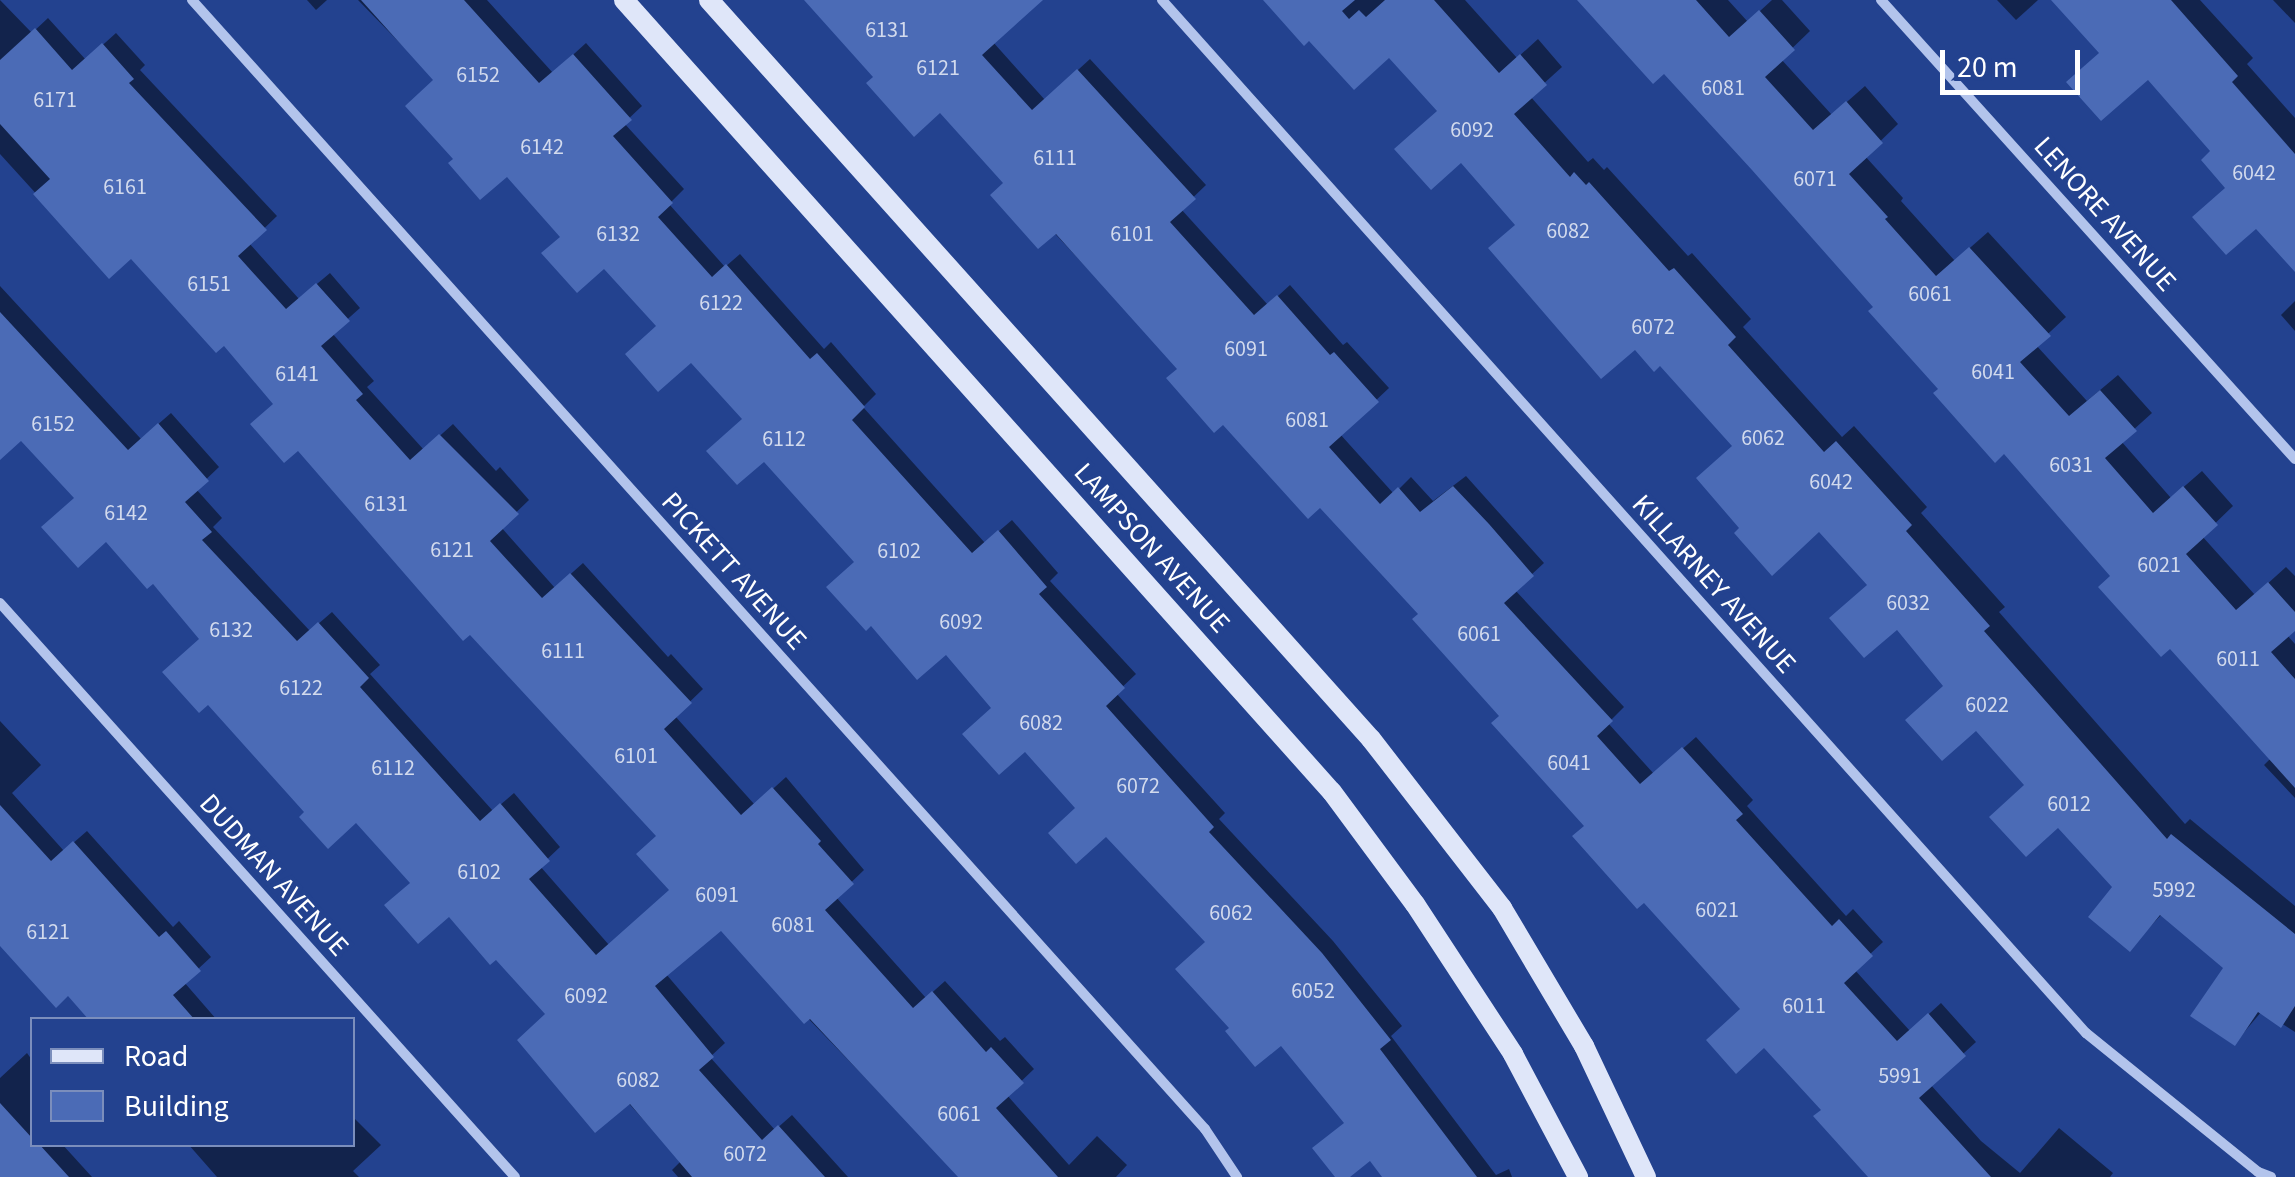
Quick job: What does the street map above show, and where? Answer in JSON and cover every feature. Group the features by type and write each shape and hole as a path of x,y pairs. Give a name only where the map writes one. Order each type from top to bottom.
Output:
{"main road":[{"name":"LAMPSON AVENUE","path":"624,0 1332,792 1415,904 1513,1054 1578,1177"},
{"name":"LAMPSON AVENUE","path":"709,0 1370,740 1502,908 1584,1046 1646,1177"}],"street":[{"name":"PICKETT AVENUE","path":"192,0 1205,1129 1237,1177"},
{"name":"KILLARNEY AVENUE","path":"1162,0 2086,1033 2256,1174 2272,1177"},
{"name":"LENORE AVENUE","path":"1881,0 2295,458"},
{"name":"DUDMAN AVENUE","path":"0,602 515,1177"}],"building":[{"path":"361,0 464,0 539,83 573,54 632,120 613,136 673,203 658,217 712,277 726,264 810,359 817,353 865,407 852,420 972,553 998,530 1047,587 1039,594 1125,688 1106,706 1214,827 1209,832 1322,953 1391,1040 1380,1049 1477,1177 1382,1177 1370,1161 1350,1177 1335,1177 1312,1148 1344,1123 1281,1046 1255,1067 1225,1031 1229,1028 1175,969 1205,942 1106,837 1076,864 1048,833 1075,808 1025,752 999,775 962,734 991,708 946,655 917,680 871,626 866,631 826,587 854,562 764,462 737,485 706,451 742,419 691,363 658,392 625,354 656,326 604,269 577,293 541,253 560,237 507,177 480,200 448,163 453,159 405,106 433,80"},
{"path":"804,0 1043,0 982,55 1032,110 1077,69 1196,199 1170,222 1254,315 1277,295 1330,355 1334,352 1379,402 1329,447 1380,504 1398,487 1420,512 1453,486 1489,524 1534,576 1504,603 1613,721 1597,736 1640,784 1682,747 1743,814 1736,820 1832,926 1839,919 1873,956 1844,983 1897,1041 1928,1013 1966,1056 1919,1098 1991,1177 1868,1177 1813,1116 1821,1110 1764,1048 1736,1074 1706,1040 1740,1009 1644,903 1637,909 1572,836 1584,826 1491,723 1499,716 1412,619 1418,614 1320,508 1308,519 1223,425 1214,433 1166,378 1177,369 1056,234 1038,249 990,195 1003,183 940,113 914,137 866,83 873,77"},
{"path":"1263,0 1355,0 1342,11 1349,19 1359,10 1366,17 1385,0 1434,0 1499,73 1520,54 1547,85 1514,114 1570,177 1574,172 1586,185 1589,182 1669,271 1674,268 1736,337 1728,345 1824,452 1836,441 1912,525 1906,531 1990,626 1984,631 2167,839 2171,834 2295,934 2295,1006 2281,1028 2258,1012 2235,1046 2190,1016 2223,968 2160,915 2130,952 2088,917 2112,887 2058,828 2026,857 1989,817 2024,785 1976,731 1942,761 1905,720 1943,686 1897,630 1864,658 1829,618 1867,585 1819,532 1772,576 1734,533 1739,528 1696,478 1732,446 1660,366 1654,372 1635,350 1601,379 1488,248 1515,225 1461,163 1431,190 1394,149 1437,111 1389,58 1354,90 1309,41 1304,46"},
{"path":"1577,0 1696,0 1729,37 1759,10 1795,50 1765,77 1813,130 1846,101 1883,143 1849,174 1888,217 1885,219 1936,276 1969,247 2051,336 2020,362 2069,416 2100,390 2137,431 2105,458 2153,513 2183,486 2218,525 2186,554 2236,610 2268,582 2295,612 2295,631 2271,652 2295,679 2295,788 2170,649 2161,657 2098,587 2110,576 2004,454 1995,463 1933,393 1938,389 1868,311 1873,307 1752,170 1664,74 1653,84"},
{"path":"2051,0 2171,0 2238,76 2232,82 2295,154 2295,272 2256,229 2226,255 2192,217 2225,188 2201,160 2210,151 2148,80 2101,121 2066,82 2099,53"},
{"path":"35,28 72,70 102,43 134,79 129,83 267,230 238,256 286,309 316,283 350,321 321,346 363,394 356,400 410,460 439,434 519,514 490,541 542,598 570,573 692,703 664,729 741,815 772,787 821,841 818,844 854,884 825,910 913,1008 932,991 986,1052 991,1047 1024,1083 996,1108 1058,1177 958,1177 810,1019 804,1024 721,931 655,986 714,1057 699,1070 762,1140 778,1125 825,1177 692,1177 630,1104 595,1133 517,1040 545,1014 496,960 490,965 449,917 418,944 384,905 410,883 356,823 328,849 299,817 304,812 208,705 199,713 162,672 199,639 153,584 147,589 106,542 78,568 41,527 74,498 21,441 0,460 0,312 128,450 158,423 209,481 185,502 212,532 202,540 297,641 318,622 369,678 360,687 480,821 500,803 550,861 529,879 596,955 669,890 636,854 656,836 470,635 463,641 298,451 284,463 250,424 273,404 224,346 216,353 131,259 109,279 33,194 50,179 0,124 0,60"},
{"path":"0,805 51,861 73,841 159,937 166,931 201,971 173,995 192,1017 86,1017 68,996 56,1008 0,946"},
{"path":"0,1103 30,1136 30,1147 42,1147 69,1177 0,1177"}]}
